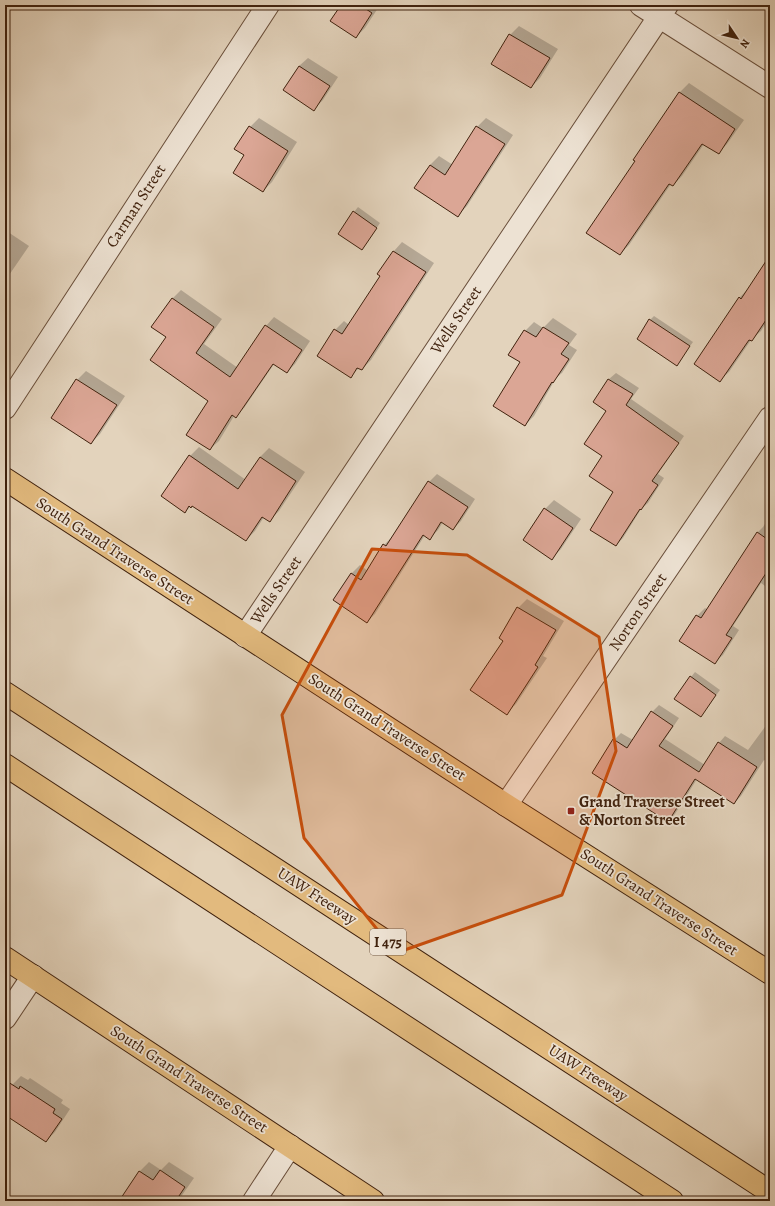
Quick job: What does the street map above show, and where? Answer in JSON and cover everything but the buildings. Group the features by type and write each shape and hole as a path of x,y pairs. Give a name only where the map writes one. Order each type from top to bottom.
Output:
{"main road":[{"name":"South Grand Traverse Street","path":"5,480 506,805 769,971"},
{"name":"UAW Freeway","path":"5,693 770,1192"},
{"path":"5,765 672,1201"},
{"name":"South Grand Traverse Street","path":"5,958 373,1201"}],"street":[{"name":"Carman Street","path":"5,408 268,5"},
{"path":"641,5 663,11 770,87"},
{"name":"Wells Street","path":"245,636 663,11"},
{"name":"Norton Street","path":"506,805 770,418"},
{"path":"5,1018 33,976"},
{"path":"254,1201 290,1146"}],"highlighted area":[{"path":"372,549 467,555 599,637 616,751 562,895 396,953 304,838 282,715"}],"place":[{"name":"Grand Traverse Street & Norton Street","path":"571,811"}]}
